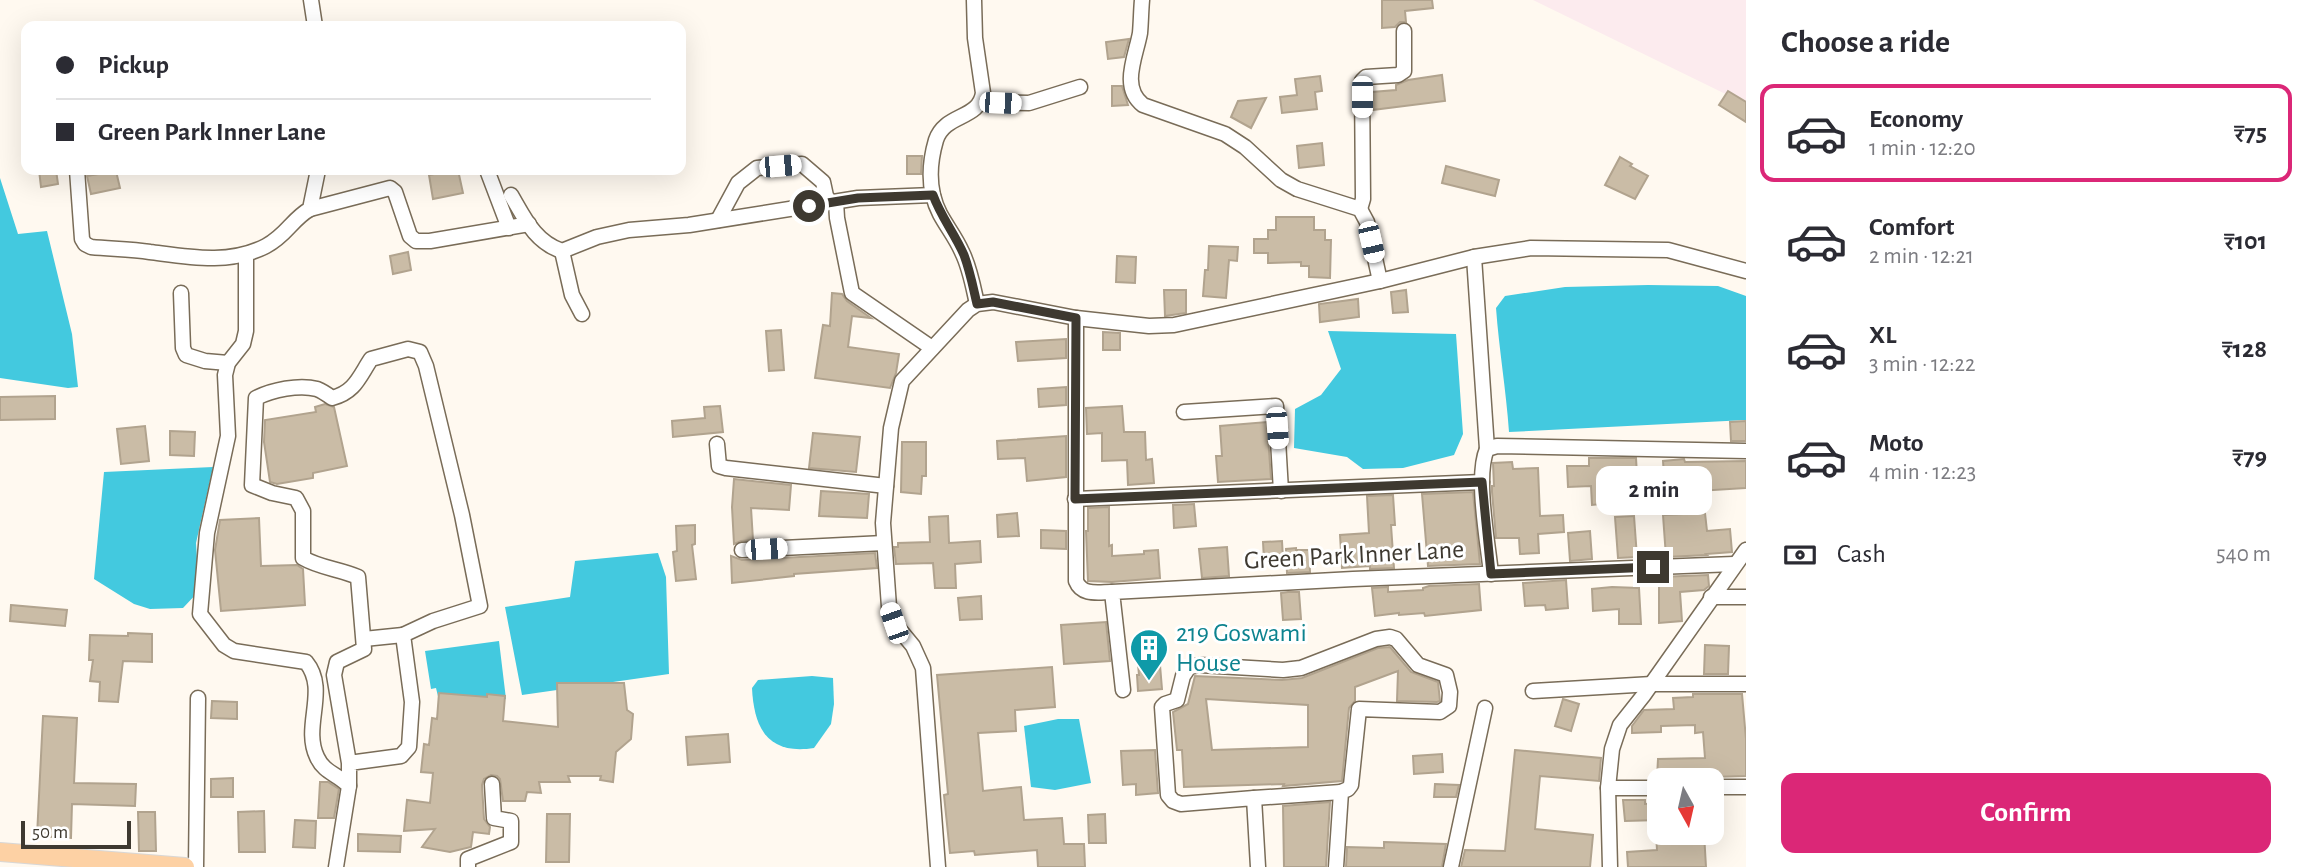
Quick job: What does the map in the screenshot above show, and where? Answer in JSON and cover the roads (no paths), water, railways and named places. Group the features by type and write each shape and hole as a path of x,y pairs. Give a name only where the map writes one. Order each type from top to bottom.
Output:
{"main road":[{"path":"0,852 185,867"}],"street":[{"path":"311,0 313,21"},
{"path":"974,0 982,102 941,129 932,158 931,178 933,195 940,213 964,255 977,304"},
{"path":"1142,0 1139,35 1130,68 1137,101 1143,106 1225,134 1245,146 1281,180 1297,189 1360,209 1367,222 1380,281"},
{"path":"1360,209 1363,199 1362,81 1366,77 1398,75 1404,71 1404,31"},
{"path":"982,102 1029,103 1080,87"},
{"path":"718,220 738,183 757,168 802,164 823,182 826,196 834,202 852,293 933,348"},
{"path":"77,175 82,239 91,247 211,259 246,255 268,246 286,234 300,214 310,209 390,188 395,192 410,236 415,241 430,241 529,224"},
{"path":"310,209 317,175"},
{"path":"489,175 509,228"},
{"path":"511,195 538,238 562,251 610,234 858,198 933,195"},
{"path":"939,867 923,668 914,646 894,623 889,607 883,523 891,428 902,381 968,310 977,304 993,302 1076,318 1149,326 1174,325 1380,281 1474,257 1531,248 1668,250 1746,271"},
{"path":"562,251 572,295 582,314"},
{"path":"246,255 246,331 243,344 229,363 225,375 228,436 207,533 201,614 224,645 234,651 306,662 313,671 316,704 311,724 315,755 330,774 349,786"},
{"path":"1474,257 1487,449 1482,482 1491,574"},
{"path":"181,293 183,348 186,355 205,361 229,363"},
{"path":"1076,318 1075,499 1482,482"},
{"path":"336,867 349,786 349,763 334,675 337,662 365,649 364,639 358,577 315,565 303,558 303,511 296,498 272,493 253,485 256,398 267,392 298,388 317,389 332,398 345,394 371,359 408,349 420,352 426,366 462,516 480,607 433,621 403,635 364,639"},
{"path":"1184,412 1276,406 1281,491"},
{"path":"717,444 719,466 726,468 886,486"},
{"path":"1487,449 1497,446 1746,451"},
{"name":"Green Park Inner Lane","path":"1075,499 1076,581 1079,588 1085,592 1734,564"},
{"path":"742,550 884,544"},
{"path":"1611,867 1608,788 1612,749 1620,725 1746,550"},
{"path":"1112,592 1123,690"},
{"path":"1711,597 1746,597"},
{"path":"349,763 401,756 409,747 412,702 403,635"},
{"path":"1376,639 1396,639 1418,665 1446,674 1450,692 1449,706 1440,712 1359,709 1351,785 1341,792 1181,804 1173,801 1167,795 1161,712 1164,704 1177,700 1189,667 1199,665 1283,670 1301,668 1376,639"},
{"path":"1533,691 1650,685 1746,684"},
{"path":"196,867 198,698"},
{"path":"1451,867 1485,708"},
{"path":"468,867 468,859 511,842 510,821 494,818 492,785"},
{"path":"1724,787 1746,787"},
{"path":"1608,788 1647,788"},
{"path":"1336,867 1341,792"},
{"path":"1254,798 1258,867"}],"water":[{"path":"0,178 18,234 47,231 72,334 78,387 68,388 0,378"},
{"path":"1718,286 1746,296 1746,420 1509,432 1496,308 1505,296 1565,287"},
{"path":"1328,331 1456,334 1463,434 1454,455 1403,468 1363,469 1347,457 1294,448 1295,409 1321,395 1341,369"},
{"path":"213,467 196,543 199,591 183,608 150,609 134,604 94,579 104,472"},
{"path":"658,553 666,577 669,674 522,695 505,607 570,597 575,561"},
{"path":"499,641 506,699 441,709 436,688 431,689 425,651"},
{"path":"812,676 833,678 834,704 831,724 814,748 798,749 775,743 767,736 756,716 752,688 758,680"},
{"path":"1058,719 1079,719 1091,783 1055,790 1031,787 1024,726"}],"place":[{"name":"219 Goswami House","path":"1149,682"}]}
